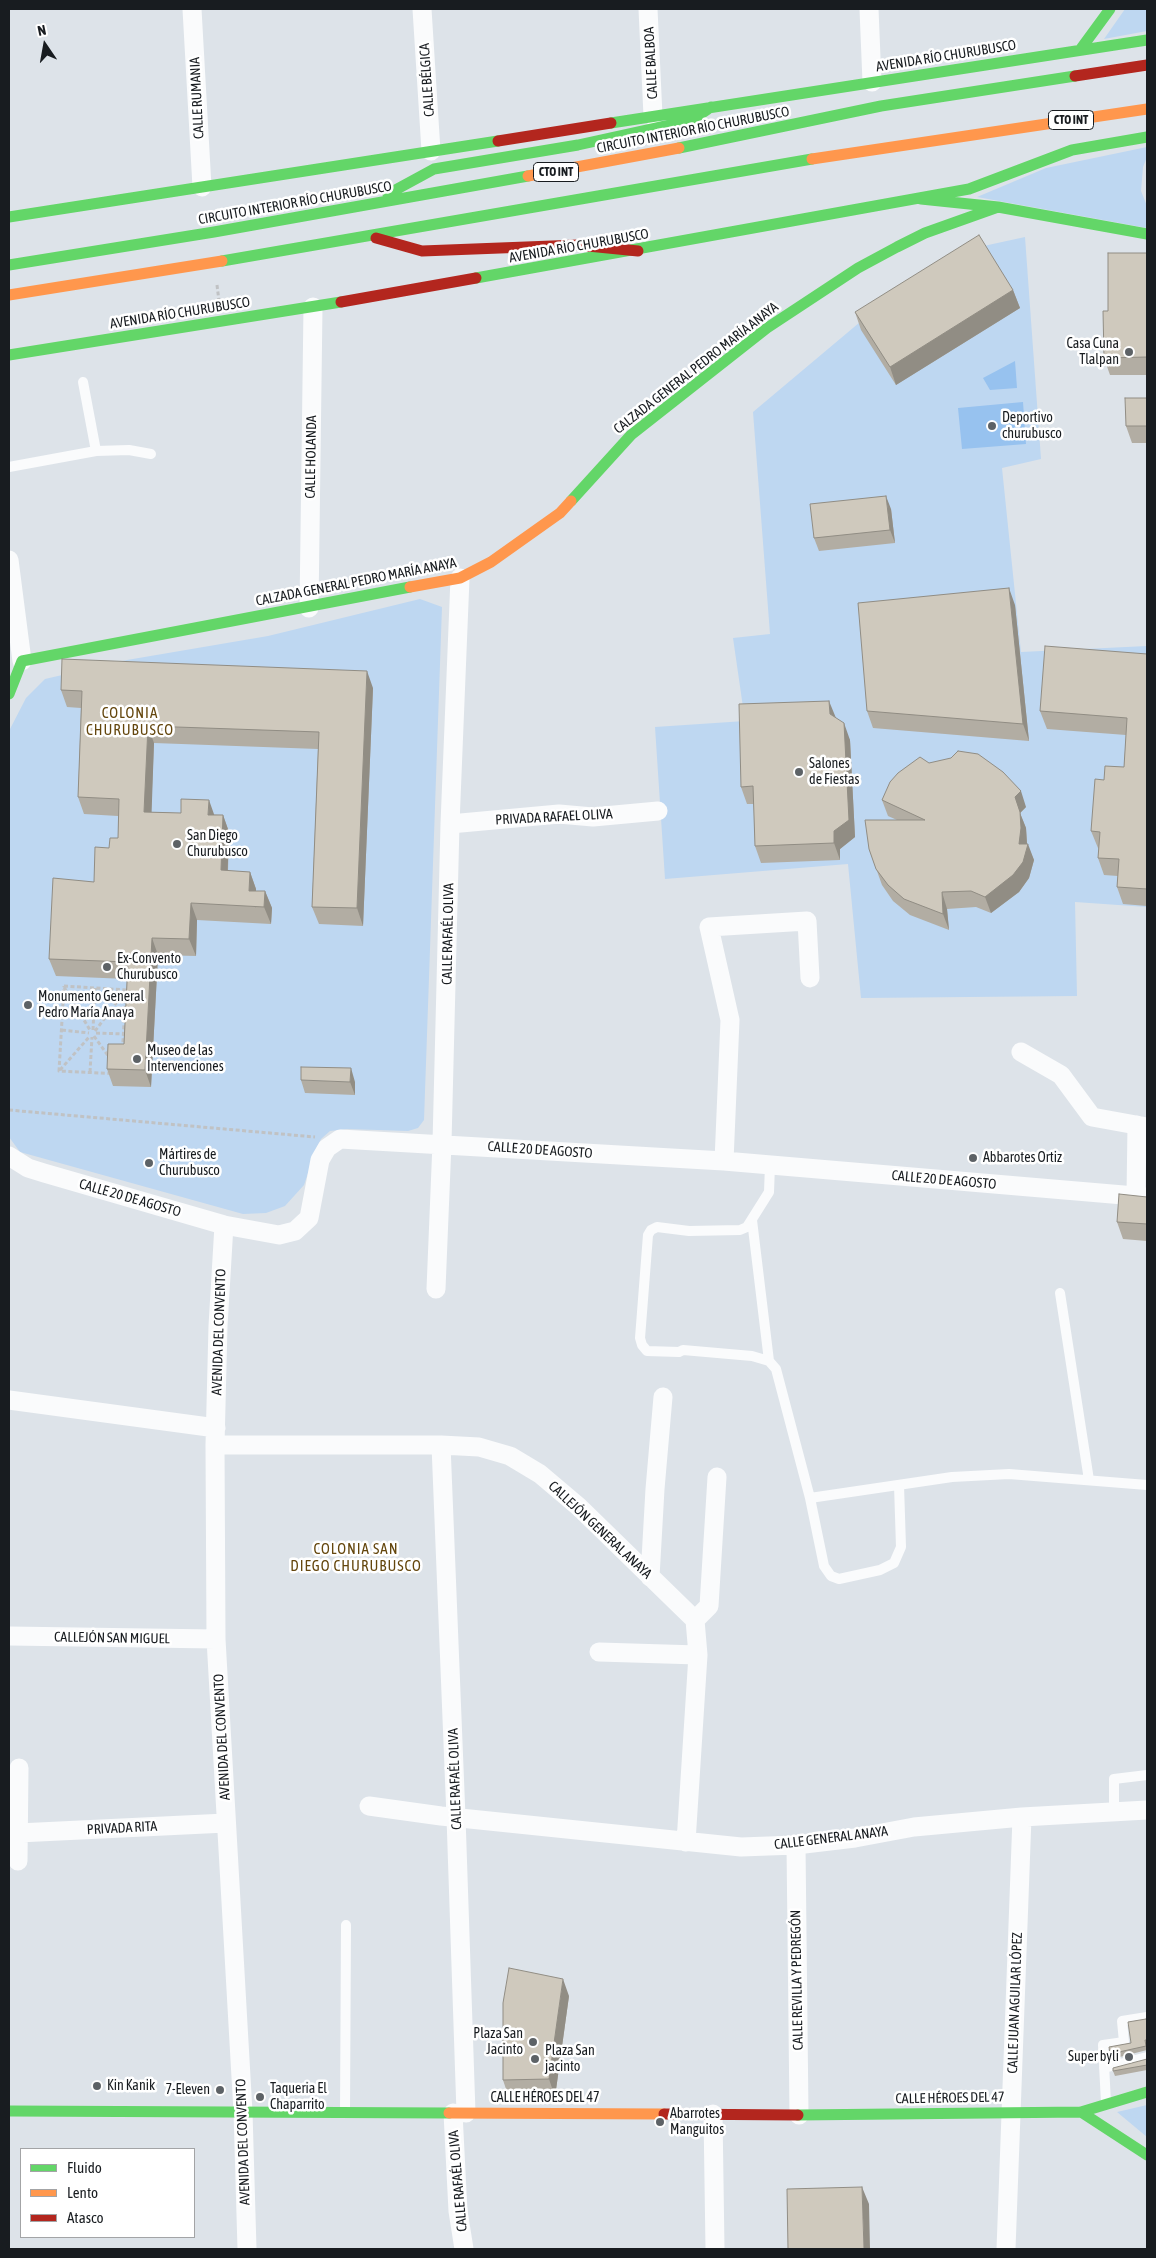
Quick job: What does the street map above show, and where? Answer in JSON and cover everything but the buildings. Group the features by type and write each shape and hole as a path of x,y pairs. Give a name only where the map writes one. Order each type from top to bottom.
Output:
{"main road":[{"path":"1080,50 1110,9"},
{"name":"AVENIDA RÍO CHURUBUSCO","path":"9,217 1147,40"},
{"name":"CIRCUITO INTERIOR RÍO CHURUBUSCO","path":"9,265 366,206 657,154 881,106 1147,65"},
{"path":"366,206 434,170 578,145 692,120 711,107"},
{"name":"CTO INT","path":"9,295 370,236 809,159 1147,109"},
{"name":"AVENIDA RÍO CHURUBUSCO","path":"9,355 313,307 638,251 922,199 970,189 1072,150 1147,137"},
{"path":"922,199 998,207 1147,234"},
{"name":"CALZADA GENERAL PEDRO MARÍA ANAYA","path":"22,661 460,578 491,562 560,513 631,435 767,328 858,268 897,247 925,233 998,207"},
{"path":"370,236 422,251 578,246 638,251"},
{"path":"9,694 22,661"},
{"name":"CALLE HÉROES DEL 47","path":"9,2111 799,2115 1081,2112 1147,2092"},
{"path":"1081,2112 1147,2155"}],"street":[{"name":"CALLE RUMANIA","path":"192,9 202,187"},
{"name":"CALLE BÉLGICA","path":"422,9 431,151"},
{"name":"CALLE BALBOA","path":"648,9 653,116"},
{"path":"869,9 872,82"},
{"path":"1096,9 1097,28"},
{"name":"CALLE HOLANDA","path":"309,608 313,307"},
{"path":"9,560 22,661"},
{"name":"CALLE RAFAÉL OLIVA","path":"436,1290 442,1144 450,824 460,578"},
{"name":"PRIVADA RAFAEL OLIVA","path":"450,824 559,814 594,817 658,811"},
{"path":"724,1161 730,1020 709,927 808,922 810,978"},
{"path":"1021,1052 1061,1075 1092,1117 1142,1126 1142,1196"},
{"name":"CALLE 20 DE AGOSTO","path":"9,1156 28,1168 44,1173 224,1225 279,1235 295,1231 303,1226 312,1211 322,1155 332,1143 340,1139 724,1161 1142,1196"},
{"name":"AVENIDA DEL CONVENTO","path":"224,1225 218,1326 216,1639 243,2112 247,2249"},
{"path":"650,1576 663,1397"},
{"name":"CALLEJÓN GENERAL ANAYA","path":"9,1400 216,1437 479,1447 510,1456 540,1474 579,1507 695,1620"},
{"name":"CALLE RAFAÉL OLIVA","path":"441,1445 456,1817 458,2211 464,2249"},
{"path":"686,1842 698,1655 695,1620 709,1606 717,1477"},
{"name":"CALLEJÓN SAN MIGUEL","path":"9,1636 216,1639"},
{"path":"599,1652 698,1655"},
{"path":"18,1861 14,1835 19,1768"},
{"name":"CALLE GENERAL ANAYA","path":"369,1806 741,1847 796,1845 855,1838 914,1827 1022,1817 1114,1810 1147,1810"},
{"name":"CALLE JUAN AGUILAR LÓPEZ","path":"1006,2249 1022,1817"},
{"name":"PRIVADA RITA","path":"14,1835 226,1823"},
{"name":"CALLE REVILLA Y PEDREGÓN","path":"796,1845 799,2115"},
{"path":"713,2114 715,2249"}],"lane":[{"path":"83,382 96,451"},
{"path":"9,467 96,451 129,450 151,454"},
{"path":"770,1165 769,1192 747,1227 740,1230 689,1231 664,1227 651,1230 648,1235 640,1338 642,1345 647,1351 693,1351 752,1356 769,1361 776,1369 810,1498 824,1566 831,1576 839,1578 880,1570 894,1563 901,1547 899,1485"},
{"path":"752,1220 769,1361"},
{"path":"1060,1294 1089,1480"},
{"path":"810,1498 952,1477 1009,1474 1147,1485"},
{"path":"1114,1810 1114,1778 1147,1775"},
{"path":"345,2113 346,1925"},
{"path":"1106,2105 1103,2045 1124,2042 1122,2021 1147,2017"},
{"path":"1104,2068 1147,2057"}],"path":[{"path":"64,986 126,990"},
{"path":"60,1071 64,986"},
{"path":"64,986 92,1033 111,1059"},
{"path":"90,1072 95,988"},
{"path":"60,1071 126,990"},
{"path":"121,1074 126,990"},
{"path":"62,1030 124,1034"},
{"path":"116,1066 121,1074"},
{"path":"60,1071 121,1074"},
{"path":"9,1110 340,1139"}],"shaded area":[{"path":"1125,9 1147,9 1147,31 1104,39"},
{"path":"1147,147 1141,191 1147,206 1147,228 977,197 1046,168"},
{"path":"1025,237 1041,459 1002,468 1021,652 1147,646 1147,907 1075,902 1077,996 861,998 848,864 665,879 655,727 745,721 733,638 770,634 753,412 872,312 979,247"},
{"path":"420,599 442,607 424,1120 418,1128 408,1131 347,1129 330,1131 321,1139 316,1149 304,1185 285,1206 266,1213 243,1214 20,1152 9,1137 9,731 26,698 45,679 127,660 268,636"},
{"path":"1147,2105 1147,2137 1117,2112"}],"water":[{"path":"1015,361 1017,388 990,390 983,378"},
{"name":"Deportivo churubusco","path":"1023,402 1026,444 962,449 958,408"}],"traffic: fast":[{"path":"1080,50 1110,9"},
{"path":"611,123 1147,40"},
{"path":"679,148 881,106 1075,76"},
{"path":"388,194 434,169 578,145 692,120 711,107"},
{"path":"476,278 969,189 1072,150 1147,137"},
{"path":"9,217 498,141"},
{"path":"222,261 812,159"},
{"path":"9,265 214,232 528,176"},
{"path":"921,199 998,207 1147,234"},
{"path":"571,501 631,435 767,328 858,268 897,247 925,233 998,207"},
{"path":"9,355 341,302"},
{"path":"9,694 22,661 410,587"},
{"path":"798,2115 1081,2112 1147,2092"},
{"path":"9,2111 449,2113"},
{"path":"1081,2112 1147,2155"}],"traffic: slow":[{"path":"812,159 1147,109"},
{"path":"528,176 679,148"},
{"path":"9,295 222,261"},
{"path":"410,587 460,578 491,562 560,513 571,501"},
{"path":"449,2113 664,2114"}],"traffic: jam":[{"path":"1075,76 1147,65"},
{"path":"498,141 611,123"},
{"path":"376,238 422,251 578,245 638,251"},
{"path":"341,302 476,278"},
{"path":"664,2114 798,2115"}],"place":[{"name":"Casa Cuna Tlalpan","path":"1129,352"},
{"name":"Deportivo churubusco","path":"992,426"},
{"name":"Salones de Fiestas","path":"799,772"},
{"name":"San Diego Churubusco","path":"177,844"},
{"name":"Ex-Convento Churubusco","path":"107,967"},
{"name":"Monumento General Pedro María Anaya","path":"28,1005"},
{"name":"Museo de las Intervenciones","path":"137,1059"},
{"name":"Abbarotes Ortiz","path":"973,1158"},
{"name":"Mártires de Churubusco","path":"149,1163"},
{"name":"Plaza San Jacinto","path":"533,2042"},
{"name":"Super byli","path":"1129,2057"},
{"name":"Plaza San jacinto","path":"535,2059"},
{"name":"Kin Kanik","path":"97,2086"},
{"name":"7-Eleven","path":"220,2090"},
{"name":"Taqueria El Chaparrito","path":"260,2097"},
{"name":"Abarrotes Manguitos","path":"660,2122"}],"district":[{"name":"COLONIA CHURUBUSCO","path":"130,722"},
{"name":"COLONIA SAN DIEGO CHURUBUSCO","path":"356,1558"}]}
